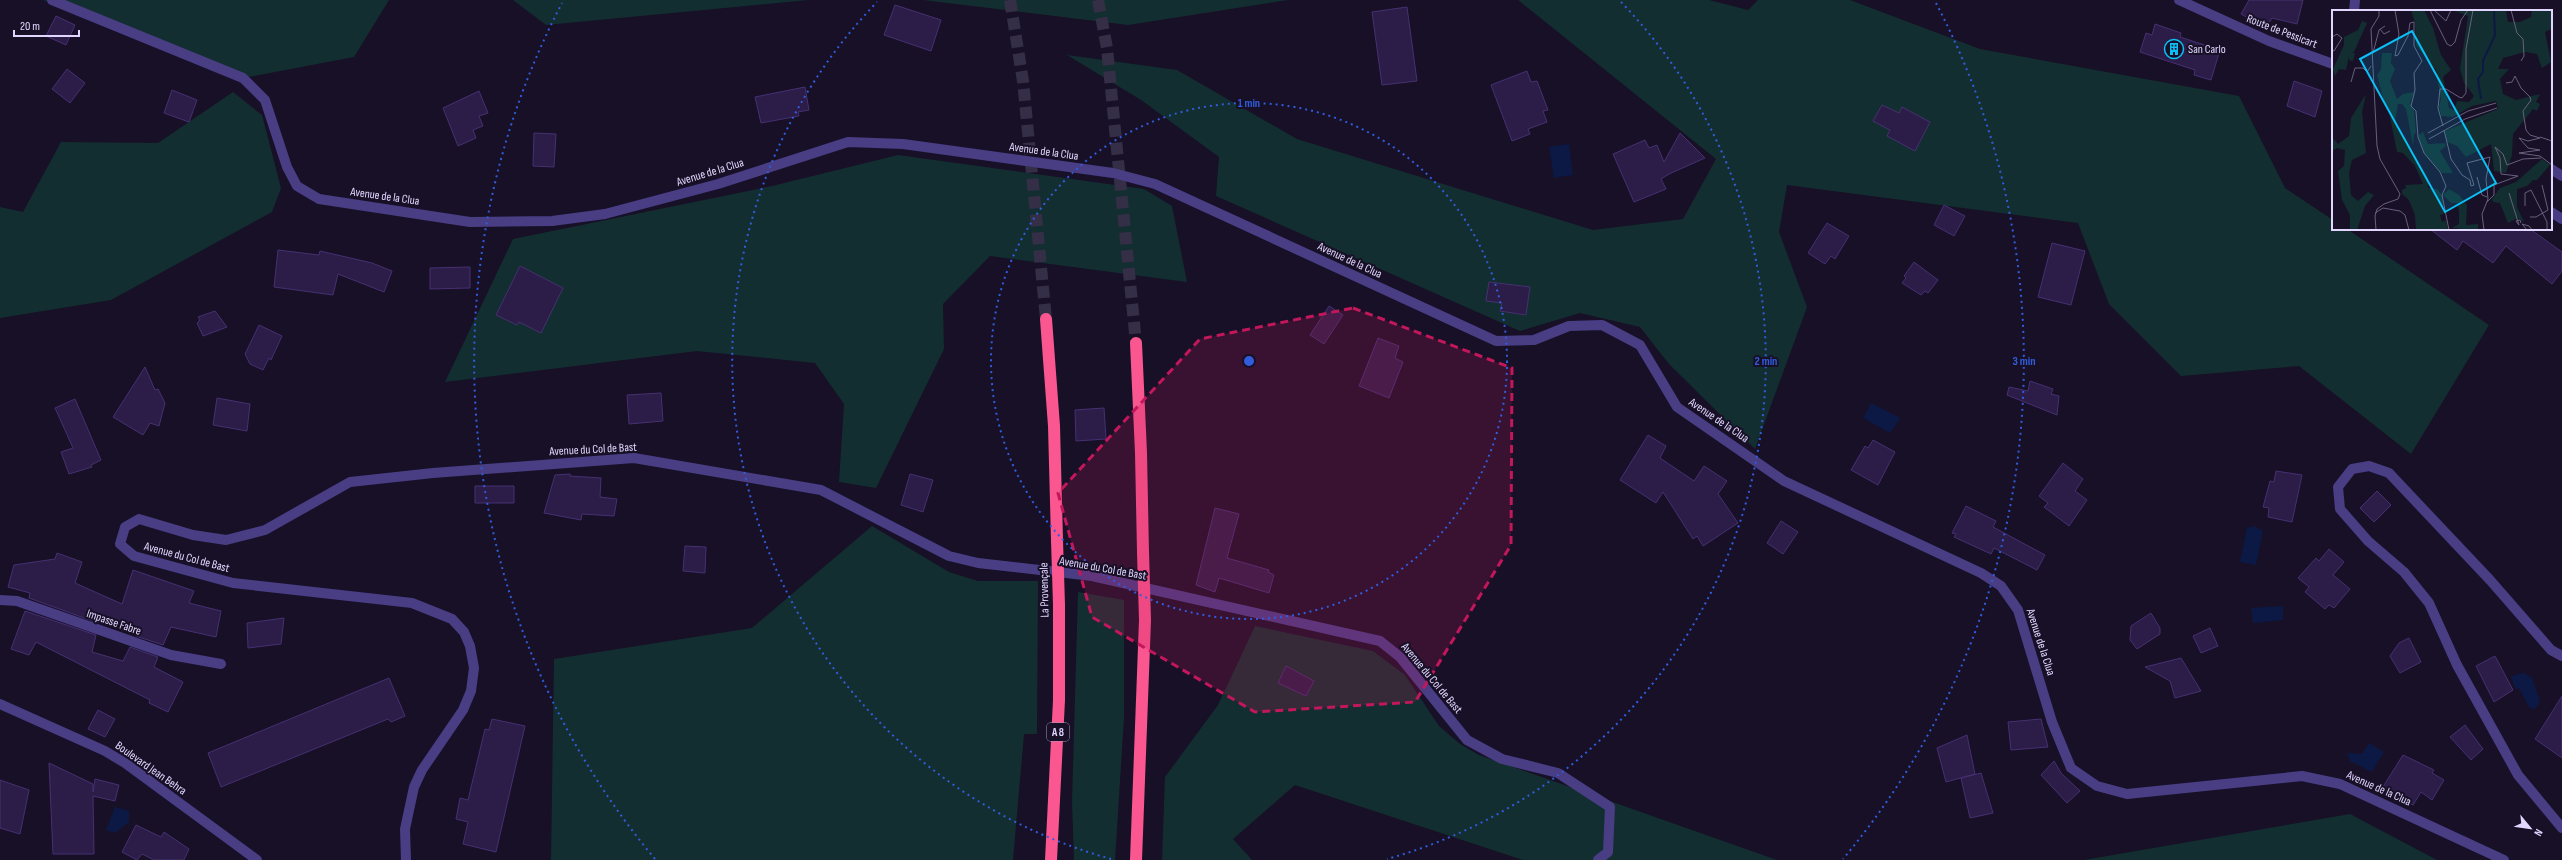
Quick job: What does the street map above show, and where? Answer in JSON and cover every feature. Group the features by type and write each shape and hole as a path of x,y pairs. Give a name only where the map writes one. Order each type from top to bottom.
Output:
{"highway":[{"name":"La Provençale","path":"1046,319 1054,426 1059,605 1059,700 1051,860"},
{"path":"1136,343 1141,453 1145,620 1136,860"}],"street":[{"name":"Avenue de la Clua","path":"52,0 243,78 265,100 287,167 297,186 319,199 470,222 552,221 605,214 666,199 848,142 903,144 1113,173 1155,184 1496,341 1534,340 1569,326 1602,325 1640,345 1677,407 1784,481 1981,573 2001,586 2018,610 2052,722 2071,768 2097,786 2127,794 2302,776 2340,784 2504,860"},
{"name":"Route de Pessicart","path":"2179,0 2269,41 2332,64"},
{"path":"2354,10 2355,0"},
{"path":"2552,170 2562,176"},
{"path":"2552,213 2562,219"},
{"name":"Avenue du Col de Bast","path":"406,860 405,829 414,787 422,770 463,710 471,691 474,668 470,646 464,632 452,619 412,603 233,583 134,556 120,544 125,527 139,519 193,535 226,540 265,530 350,482 433,473 634,458 821,490 949,556 978,563 1092,576 1380,641 1400,657 1467,740 1502,759 1558,773 1610,807 1608,852 1598,860"},
{"path":"2562,656 2551,650 2485,575 2389,473 2369,466 2352,469 2338,487 2340,509 2368,541 2404,572 2429,603 2457,665 2518,775 2562,828"},
{"name":"Impasse Fabre","path":"0,600 17,601 171,655 221,664"},
{"name":"Boulevard Jean Behra","path":"0,704 105,751 125,763 257,860"}],"highlighted area":[{"path":"1353,308 1512,368 1511,545 1415,702 1255,712 1092,617 1058,493 1200,339"}],"green space":[{"path":"43,0 389,0 354,57 243,78"},
{"path":"513,0 808,0 546,25"},
{"path":"923,0 1288,0 1128,25"},
{"path":"1518,0 1709,0 1748,10 1758,0 1850,0 1980,49 2239,96 2285,188 2332,219 2332,230 2348,230 2489,325 2411,454 2299,366 2181,376 2109,304 2078,223 1787,185 1779,232 1807,307 1755,449 1669,364 1640,327 1580,313 1520,331 1216,196 1219,157 1141,100 1067,55 1177,70 1297,139 1593,230 1683,219 1716,159"},
{"path":"233,92 262,115 281,188 272,212 111,300 0,318 0,207 23,212 61,142 158,143"},
{"path":"898,155 1144,189 1172,206 1187,282 990,256 943,304 944,349 876,488 839,482 844,404 815,363 697,351 445,382 513,239 772,186"},
{"path":"872,526 949,572 978,581 1038,581 1037,734 1024,734 1013,860 551,860 554,659 752,628"},
{"path":"1078,592 1124,600 1124,718 1115,860 1074,860 1072,802"},
{"path":"1255,626 1373,651 1405,675 1439,726 1460,744 1479,755 1777,860 1523,860 1295,785 1233,839 1252,860 1162,860 1165,777 1218,705"},
{"path":"2350,814 2437,860 2084,860"}],"water":[{"path":"1569,144 1573,175 1554,178 1549,147"},
{"path":"1871,403 1900,418 1890,433 1863,418"},
{"path":"2254,526 2263,531 2256,565 2240,562 2247,528"},
{"path":"2283,606 2283,620 2253,623 2251,608"},
{"path":"2524,673 2532,678 2540,702 2535,709 2529,707 2519,688 2515,689 2511,676"},
{"path":"2369,743 2384,752 2372,772 2350,761 2347,753 2362,754"},
{"path":"115,807 129,811 129,822 115,833 106,830"}],"building":[{"path":"2249,0 2303,0 2297,24 2272,18 2266,28 2241,14"},
{"path":"895,5 941,20 931,51 884,35"},
{"path":"1407,7 1417,81 1382,85 1372,12"},
{"path":"56,16 75,25 66,45 46,36"},
{"name":"San Carlo","path":"2155,24 2181,33 2180,37 2220,50 2211,80 2194,75 2195,70 2140,52 2146,33 2152,35"},
{"path":"67,69 85,83 70,103 52,89"},
{"path":"1527,71 1531,82 1537,81 1548,110 1543,111 1547,122 1528,129 1530,134 1512,141 1491,85"},
{"path":"2294,81 2322,91 2315,117 2287,106"},
{"path":"805,87 809,110 798,112 799,116 761,123 755,97"},
{"path":"172,90 197,100 189,122 164,113"},
{"path":"479,91 488,113 479,116 483,126 473,130 476,138 458,146 443,108"},
{"path":"1882,105 1899,113 1902,107 1930,122 1915,151 1887,136 1890,130 1873,121"},
{"path":"534,133 556,134 554,167 533,166"},
{"path":"1680,133 1705,158 1661,179 1666,189 1634,202 1613,154 1645,140 1649,148 1657,145 1664,162"},
{"path":"1944,205 1965,216 1954,236 1934,225"},
{"path":"1827,223 1849,236 1835,259 1831,256 1825,264 1808,253"},
{"path":"2431,230 2531,230 2562,252 2562,271 2552,284 2506,246 2493,263 2463,241 2457,250"},
{"path":"2052,243 2085,251 2071,305 2038,297"},
{"path":"278,250 319,255 320,251 372,263 392,271 384,292 338,274 333,295 274,287"},
{"path":"1914,262 1938,280 1928,293 1925,291 1921,295 1902,283 1906,278 1904,276"},
{"path":"520,266 563,288 541,333 519,322 517,325 496,315"},
{"path":"470,267 470,288 430,289 430,268"},
{"path":"1489,282 1530,287 1526,315 1500,311 1502,303 1486,301"},
{"path":"1329,306 1343,315 1324,344 1310,335"},
{"path":"215,311 227,327 203,336 197,323 200,320 198,317"},
{"path":"259,325 282,336 271,360 269,358 263,370 250,364 245,354"},
{"path":"1378,338 1399,346 1395,358 1403,362 1389,398 1359,386"},
{"path":"145,367 155,390 158,389 165,403 159,426 150,423 143,435 113,417"},
{"path":"2030,381 2053,389 2051,394 2059,396 2057,415 2007,395 2009,387 2028,391"},
{"path":"661,393 663,421 629,424 627,395"},
{"path":"217,398 250,404 247,431 213,425"},
{"path":"75,399 101,460 91,465 92,467 69,474 61,452 73,448 55,408"},
{"path":"1104,408 1106,439 1076,441 1075,410"},
{"path":"1648,435 1666,446 1660,458 1694,481 1704,466 1727,481 1718,494 1738,523 1703,546 1697,536 1693,539 1663,492 1656,503 1620,480"},
{"path":"1873,440 1895,452 1878,485 1851,470 1865,446 1868,448"},
{"path":"2063,463 2083,479 2075,491 2087,500 2069,526 2044,507 2048,503 2039,496"},
{"path":"2276,471 2302,475 2292,522 2268,517 2269,508 2263,507 2270,481 2274,482"},
{"path":"570,474 570,476 601,478 600,497 617,499 614,516 582,514 581,520 544,513 555,475"},
{"path":"910,474 933,480 923,512 901,505"},
{"path":"475,486 514,486 514,503 475,503"},
{"path":"2377,491 2391,505 2374,522 2360,508"},
{"path":"1966,506 1996,521 1993,527 2045,555 2037,570 1994,548 1991,554 1954,537 1956,534 1952,533"},
{"path":"1215,508 1239,514 1227,558 1269,570 1268,572 1274,575 1269,593 1219,578 1215,592 1196,585"},
{"path":"1781,521 1798,532 1783,554 1767,543"},
{"path":"685,546 706,547 705,573 683,571"},
{"path":"2329,549 2344,562 2333,575 2350,589 2334,608 2329,605 2325,609 2305,592 2309,587 2298,578 2316,558 2319,561"},
{"path":"57,553 82,562 75,583 122,604 133,570 194,591 189,603 221,611 216,637 171,627 163,645 136,636 137,632 99,617 98,623 29,598 30,593 8,587 14,565 55,559"},
{"path":"25,611 96,635 92,652 123,661 130,647 158,657 154,667 183,682 168,712 149,703 150,700 36,642 29,655 11,649"},
{"path":"2151,613 2160,628 2160,634 2137,649 2130,640 2131,626"},
{"path":"284,618 281,644 248,648 247,623"},
{"path":"2210,628 2218,646 2201,653 2193,636"},
{"path":"2409,638 2421,662 2400,673 2390,656 2399,643"},
{"path":"2495,656 2513,690 2494,702 2476,666"},
{"path":"2181,658 2201,691 2175,698 2170,681 2145,667"},
{"path":"1286,666 1314,681 1306,696 1278,683"},
{"path":"389,678 405,716 391,722 388,719 221,787 208,753"},
{"path":"2562,696 2562,758 2535,739"},
{"path":"98,710 115,719 105,737 88,729"},
{"path":"492,719 525,726 496,852 463,844 468,822 456,819 460,798 468,800 485,729 489,730"},
{"path":"2041,719 2048,747 2011,750 2008,722"},
{"path":"2465,725 2483,749 2471,760 2450,737"},
{"path":"1967,735 1975,774 1946,782 1937,748"},
{"path":"2403,755 2434,770 2432,773 2444,780 2432,800 2421,792 2413,805 2381,790"},
{"path":"2054,761 2061,773 2080,791 2067,803 2041,775"},
{"path":"49,763 93,784 93,792 95,779 119,785 115,801 93,796 94,854 53,854"},
{"path":"1981,773 1993,813 1970,818 1961,778"},
{"path":"0,780 29,790 20,834 0,828"},
{"path":"136,825 161,837 164,832 189,849 184,860 154,860 142,854 137,860 122,852"}],"tunnel":[{"path":"1010,0 1023,81 1046,319"},
{"path":"1098,0 1107,48 1136,343"}],"place":[{"name":"San Carlo","path":"2174,49"}]}
